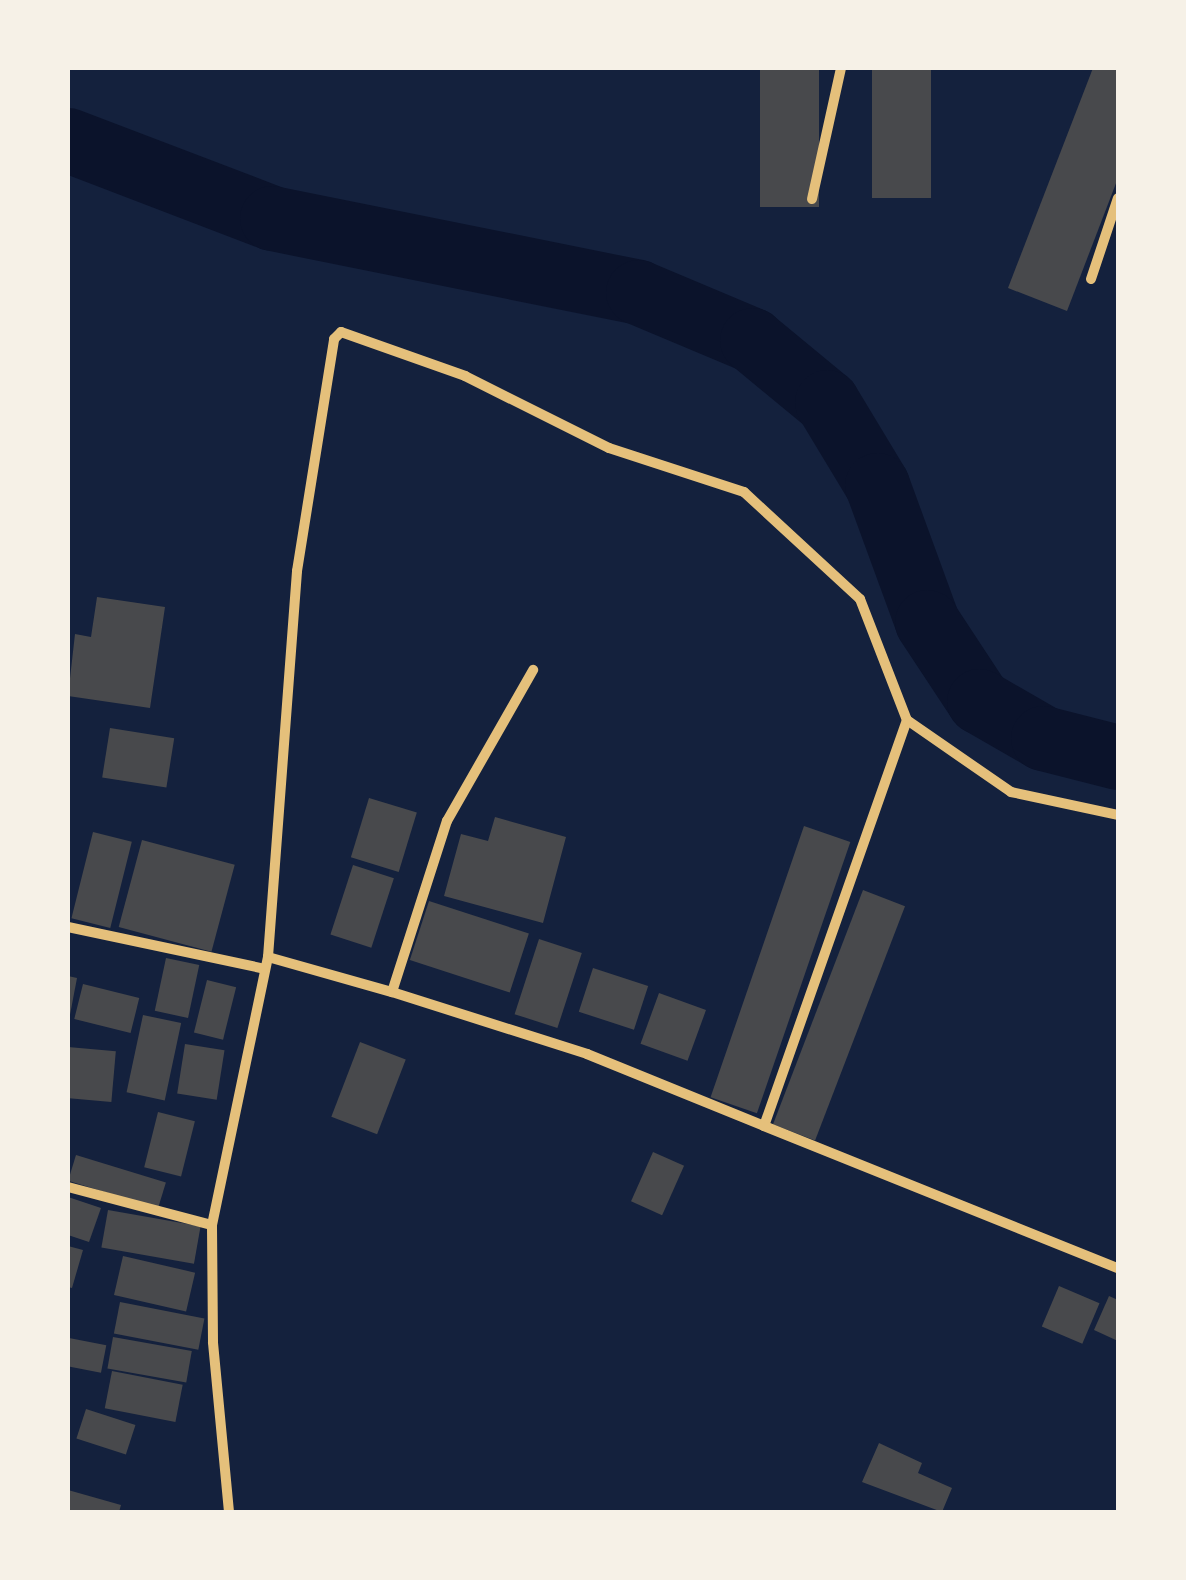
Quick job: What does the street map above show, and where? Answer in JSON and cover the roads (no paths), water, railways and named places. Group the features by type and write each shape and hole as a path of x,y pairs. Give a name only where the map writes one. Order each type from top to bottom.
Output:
{"street":[{"path":"812,199 841,68"},
{"path":"1091,278 1118,198"},
{"path":"230,1512 212,1342 212,1225 268,956 297,571 334,339 341,332 465,376 609,448 744,492 860,599 907,720 1012,792 1118,815"},
{"path":"392,992 447,820 533,670"},
{"path":"764,1126 907,720"},
{"path":"68,927 265,970"},
{"path":"268,956 588,1054 1118,1268"},
{"path":"68,1187 212,1225"}],"waterway":[{"path":"68,140 272,218 638,292 752,340 827,402 877,485 927,622 979,701 1043,738 1118,757"}]}
